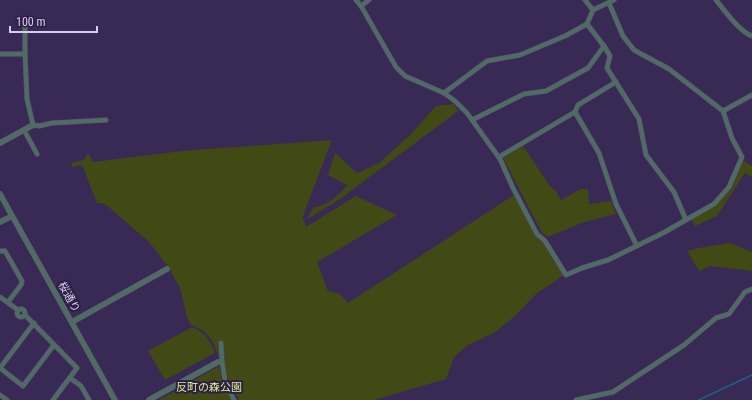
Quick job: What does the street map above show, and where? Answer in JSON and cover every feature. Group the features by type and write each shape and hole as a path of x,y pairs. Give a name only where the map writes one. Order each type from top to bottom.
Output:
{"street":[{"path":"356,0 361,6 396,67 405,76 444,93 455,101 472,120 499,157 537,234 545,241 566,275 582,268 608,260 664,233 714,204 722,197 729,187 742,157 732,138 722,111 669,69 634,50 622,36 609,3"},
{"path":"361,6 369,0"},
{"path":"585,0 593,10"},
{"path":"444,93 487,61 520,55 565,36 587,24 593,10 614,0"},
{"path":"716,0 735,22 752,36"},
{"path":"25,22 27,99 33,124"},
{"path":"587,24 610,56 607,68 640,119 646,155 674,192 686,220"},
{"path":"472,120 524,94 546,91 588,68 604,46"},
{"path":"0,54 25,54"},
{"path":"499,157 574,112 578,105 616,82"},
{"path":"722,111 752,95"},
{"path":"574,112 599,153 616,204 637,246"},
{"path":"33,124 39,126 52,123 106,120"},
{"path":"0,143 33,124"},
{"path":"24,130 37,154"},
{"name":"桜通り","path":"0,194 115,400"},
{"path":"0,222 12,216"},
{"path":"0,251 5,251 22,281 21,285 8,302"},
{"path":"72,322 167,270"},
{"path":"576,400 613,392 684,345 716,318 729,314 745,292 752,289"},
{"path":"0,297 18,310 24,309 25,315 77,368 53,400"},
{"path":"34,323 0,368 23,386 54,345"},
{"path":"221,343 220,361 225,382 234,400"},
{"path":"149,400 220,361"},
{"path":"70,378 81,386 88,400"},
{"path":"0,395 7,400"}],"green space":[{"path":"454,104 458,111 340,199 306,220 314,207 323,205 332,199 347,185 328,175 335,153 357,173 379,163 411,134 436,106"},
{"path":"332,140 304,213 303,218 306,227 356,196 397,215 317,262 328,291 340,294 348,303 514,195 538,239 544,243 564,275 536,294 515,316 494,333 468,345 454,357 446,379 374,400 239,400 230,385 213,342 204,331 190,324 180,288 169,268 149,242 105,204 97,203 82,165 72,167 71,163 84,160 88,153 93,162 182,151"},
{"path":"523,146 561,200 581,189 588,189 589,204 611,201 616,214 584,222 548,237 542,233 503,158"},
{"path":"741,159 752,166 752,177 745,173 717,216 695,226 691,218 722,197"},
{"path":"730,243 752,252 752,271 711,266 699,271 687,251 698,248"},
{"path":"192,327 207,337 215,353 165,380 148,351"},
{"name":"反町の森公園","path":"219,366 222,382 232,400 159,400"}],"waterway":[{"path":"699,400 752,375"}]}
